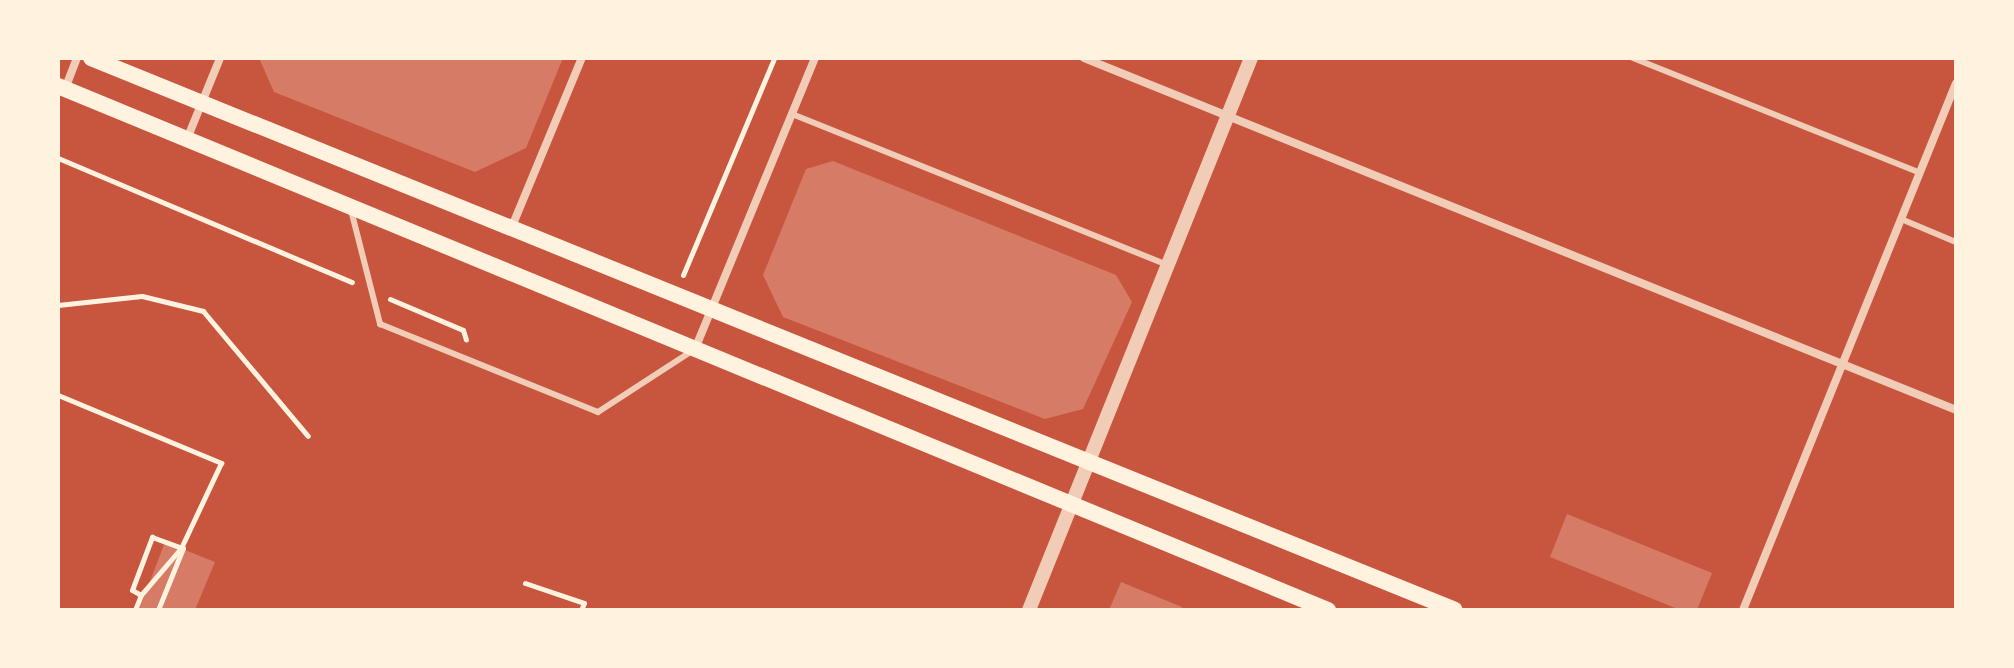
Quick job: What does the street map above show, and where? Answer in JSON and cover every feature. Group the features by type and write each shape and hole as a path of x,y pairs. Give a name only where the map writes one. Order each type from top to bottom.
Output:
{"main road":[{"path":"91,58 1455,610"},
{"path":"62,88 1328,610"}],"street":[{"path":"62,88 77,58"},
{"path":"187,140 220,58"},
{"path":"511,229 582,58"},
{"path":"694,349 815,58"},
{"path":"1084,58 1956,410"},
{"path":"1029,610 1251,58"},
{"path":"1743,610 1953,97 1956,83"}],"lane":[{"path":"1633,58 1920,173"},
{"path":"792,114 1167,265"},
{"path":"350,207 380,324 598,412 694,349"},
{"path":"1901,219 1956,242"}],"path":[{"path":"691,256 774,58"},
{"path":"58,305 142,296 203,311 308,436"},
{"path":"58,395 221,463 181,548 141,595 135,610"},
{"path":"141,595 132,590 152,537 183,548 158,610"},
{"path":"525,583 584,603 581,610"}],"building":[{"path":"259,58 563,58 526,148 475,172 274,92"},
{"path":"833,161 1116,275 1132,302 1083,409 1045,419 783,317 763,275 806,169"},
{"path":"1567,514 1712,573 1697,610 1680,610 1550,557"},
{"path":"165,542 215,562 195,610 139,610"},
{"path":"1121,582 1182,607 1181,610 1109,610"}]}
